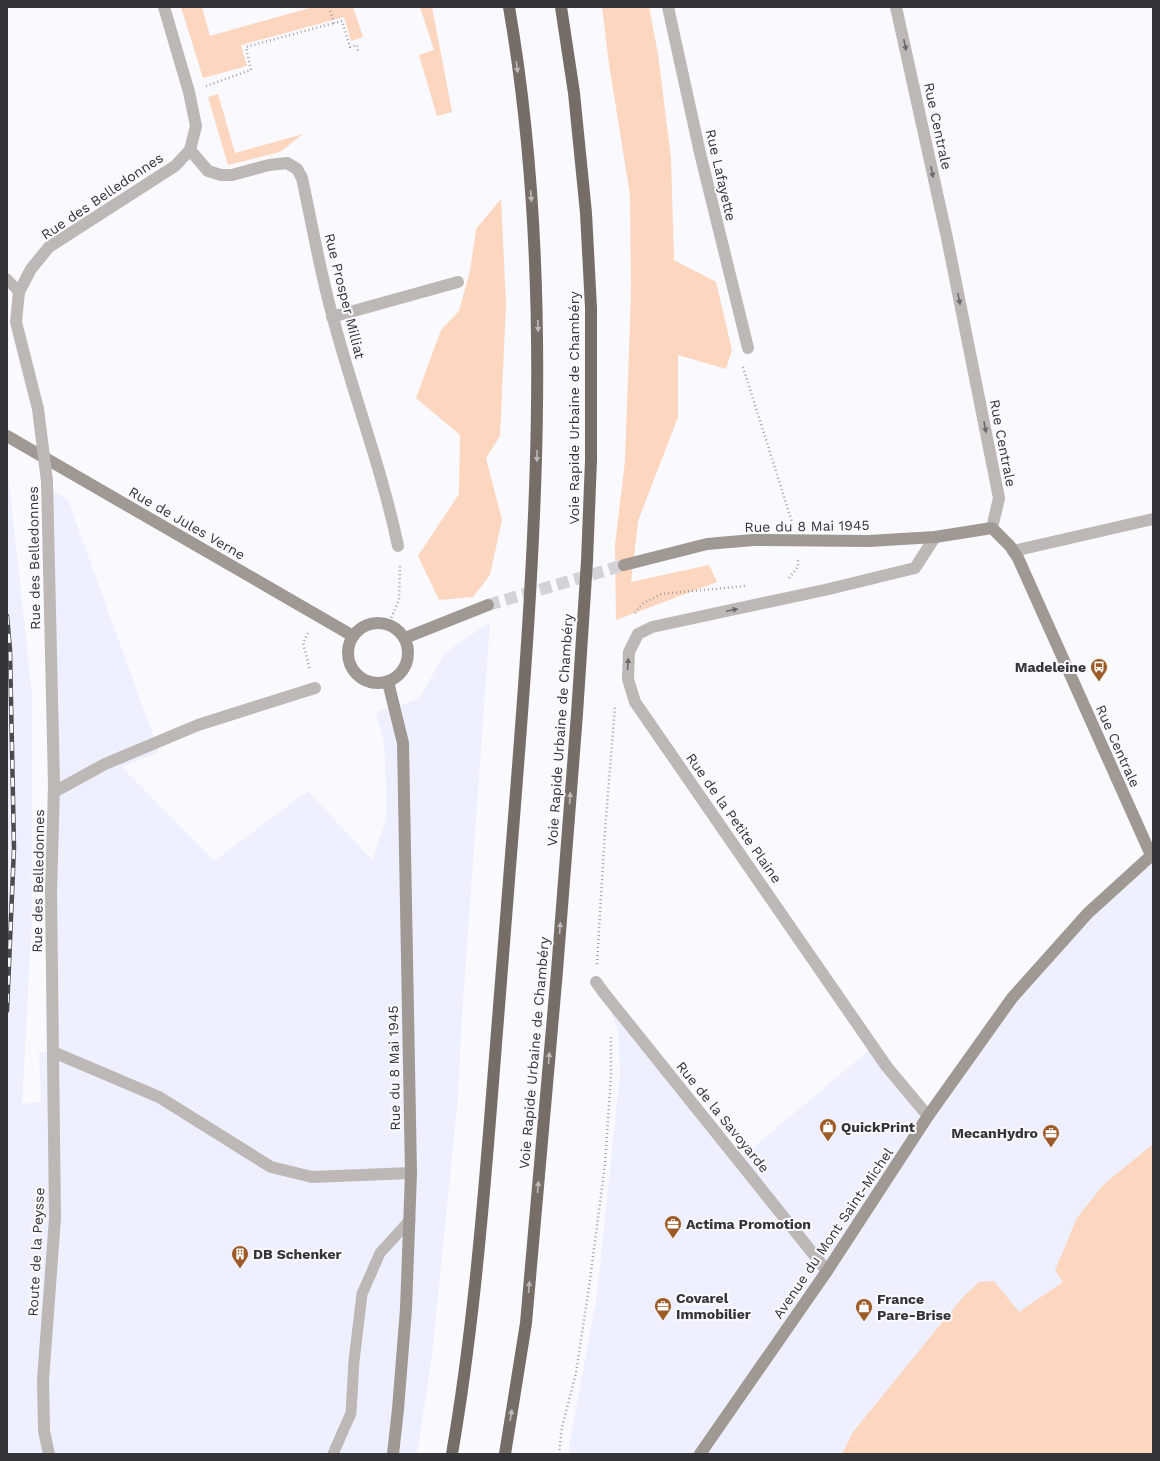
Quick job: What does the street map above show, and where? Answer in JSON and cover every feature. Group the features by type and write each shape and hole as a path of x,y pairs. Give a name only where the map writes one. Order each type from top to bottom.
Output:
{"highway":[{"path":"452,1454 472,1318 482,1218 532,581 537,464 538,330 529,160 509,7"},
{"name":"Voie Rapide Urbaine de Chambéry","path":"505,1454 526,1323 557,971 577,714 587,561 591,460 591,308 586,213 574,93 561,7"}],"main road":[{"name":"Rue de Jules Verne","path":"7,436 353,636"},
{"name":"Rue du 8 Mai 1945","path":"624,565 707,544 753,540 869,541 935,537 992,528"},
{"name":"Rue Centrale","path":"992,528 1018,558 1152,855"},
{"path":"405,638 488,605"},
{"path":"368,624 388,624 400,632 405,638 408,645 408,661 401,674 388,682 377,684 366,682 357,676 351,667 348,657 348,646 353,636 368,624"},
{"name":"Rue du 8 Mai 1945","path":"388,682 402,743 411,1173 405,1325 393,1454"},
{"name":"Avenue du Mont Saint-Michel","path":"700,1454 827,1271 928,1116 1012,998 1088,913 1152,855"}],"street":[{"path":"164,7 189,92 196,126 190,150"},
{"name":"Rue Lafayette","path":"668,7 700,153 748,348"},
{"name":"Rue Centrale","path":"896,7 947,238 999,498 992,528"},
{"name":"Rue des Belledonnes","path":"53,1052 51,893 54,792 48,481 38,409 16,322 19,292 31,269 49,247 175,166 190,150"},
{"name":"Rue Prosper Milliat","path":"190,150 208,171 221,175 232,174 269,165 287,163 297,169 302,178 332,317 375,458 398,546"},
{"path":"332,317 458,282"},
{"path":"1013,551 1153,519"},
{"name":"Rue de la Petite Plaine","path":"928,1116 887,1067 634,702 628,679 629,652 638,634 652,627 766,603 915,568 935,537"},
{"path":"54,792 105,764 198,725 315,688"},
{"name":"Rue de la Savoyarde","path":"596,982 827,1271"},
{"path":"53,1052 159,1096 271,1167 312,1177 411,1173"},
{"name":"Route de la Peysse","path":"49,1454 44,1431 42,1380 55,1218 53,1052"}],"lane":[{"path":"7,279 19,292"},
{"path":"333,1454 351,1413 354,1361 362,1294 380,1253 410,1220"}],"path":[{"path":"329,7 334,23"},
{"path":"205,87 251,70 246,47 342,21 350,47 357,45 358,51"},
{"path":"748,348 742,368 792,520 798,558 798,567 789,578 783,580"},
{"path":"388,624 399,600 399,584"},
{"path":"634,614 642,604 661,594 749,585"},
{"path":"308,633 303,643 315,688"},
{"path":"596,982 605,831 616,702"},
{"path":"559,1454 562,1427 576,1373 590,1280 605,1156 611,1076 612,1037 610,1030"}],"shaded area":[{"path":"181,7 202,7 210,36 313,7 353,7 363,37 351,41 344,17 241,45 247,66 203,78"},
{"path":"420,7 432,7 452,112 437,116 419,55 434,50"},
{"path":"602,7 649,7 658,54 671,159 674,260 716,282 732,350 726,369 678,355 678,417 638,521 631,582 709,565 717,582 616,620 615,545 625,461 631,294 630,195 609,64"},
{"path":"218,94 235,153 303,134 280,152 228,165 208,97"},
{"path":"501,199 506,304 500,436 486,458 502,520 490,575 473,597 439,600 418,556 459,494 460,435 416,398 441,330 459,311 470,271 476,229"},
{"path":"7,464 32,694 32,917 22,1104 41,1102 39,1052 53,1052 48,488 68,500 159,752 122,767 214,861 308,791 372,860 386,819 384,742 376,712 419,699 445,653 490,622 463,1001 457,1107 432,1355 417,1454 7,1454"},
{"path":"1153,854 1153,1144 1103,1185 1063,1282 1019,1313 994,1281 979,1283 962,1298 854,1432 842,1454 569,1454 569,1446 597,1295 620,1073 618,1031 604,993 738,1160 873,1047 928,1116 1012,998"},
{"path":"1153,1144 1153,1454 842,1454 853,1432 962,1298 979,1282 994,1281 1019,1312 1063,1282 1055,1270 1077,1218 1103,1185"}],"tunnel":[{"path":"488,605 624,565"}],"railway":[{"path":"7,616 10,650 14,848 7,1011"}],"place":[{"name":"Madeleine","path":"1099,682"},
{"name":"QuickPrint","path":"828,1142"},
{"name":"MecanHydro","path":"1051,1148"},
{"name":"Actima Promotion","path":"673,1239"},
{"name":"DB Schenker","path":"240,1269"},
{"name":"Covarel Immobilier","path":"663,1321"},
{"name":"France Pare-Brise","path":"864,1322"}]}
